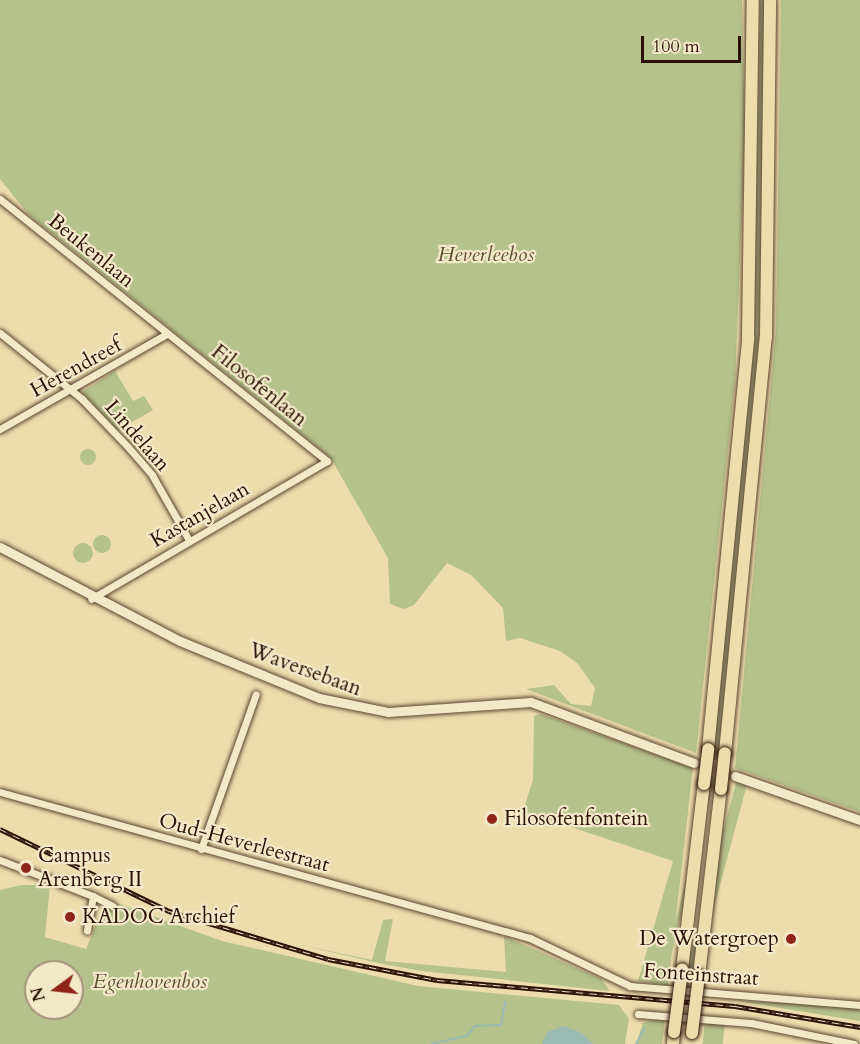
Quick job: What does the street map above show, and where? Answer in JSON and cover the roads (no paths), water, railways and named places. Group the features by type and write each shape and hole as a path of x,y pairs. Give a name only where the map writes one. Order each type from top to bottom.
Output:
{"highway":[{"path":"674,1038 708,749 748,338 753,0"},
{"path":"691,1039 725,753 766,337 770,0"}],"street":[{"name":"Beukenlaan","path":"0,199 167,333"},
{"name":"Lindelaan","path":"0,333 71,390 152,475 189,540"},
{"name":"Herendreef","path":"0,429 167,333"},
{"name":"Filosofenlaan","path":"167,333 327,461"},
{"name":"Kastanjelaan","path":"91,599 327,461"},
{"name":"Waversebaan","path":"0,547 91,599 202,652 354,708 408,711 519,700 550,707 694,761"},
{"path":"201,849 256,694"},
{"path":"735,776 860,820"},
{"name":"Oud-Heverleestraat","path":"0,792 480,924"},
{"path":"0,860 113,906"},
{"path":"87,930 93,896"},
{"name":"Fonteinstraat","path":"480,924 530,938 630,986 860,1005"},
{"path":"638,1014 751,1023 854,1044"}],"water":[{"path":"564,1026 582,1033 593,1044 542,1044 547,1032"}],"waterway":[{"path":"431,1044 467,1036 475,1026 501,1025 505,1002"},
{"path":"636,1044 645,1028"}],"tunnel":[{"path":"700,764 735,776"}],"railway":[{"path":"0,829 169,911 328,959 437,980 735,1006 860,1027"}],"place":[{"name":"Filosofenfontein","path":"492,819"},
{"name":"Campus Arenberg II","path":"26,868"},
{"name":"KADOC Archief","path":"70,917"},
{"name":"De Watergroep","path":"791,939"}],"park label":[{"name":"Heverleebos","path":"486,255"},
{"name":"Egenhovenbos","path":"150,982"}]}
